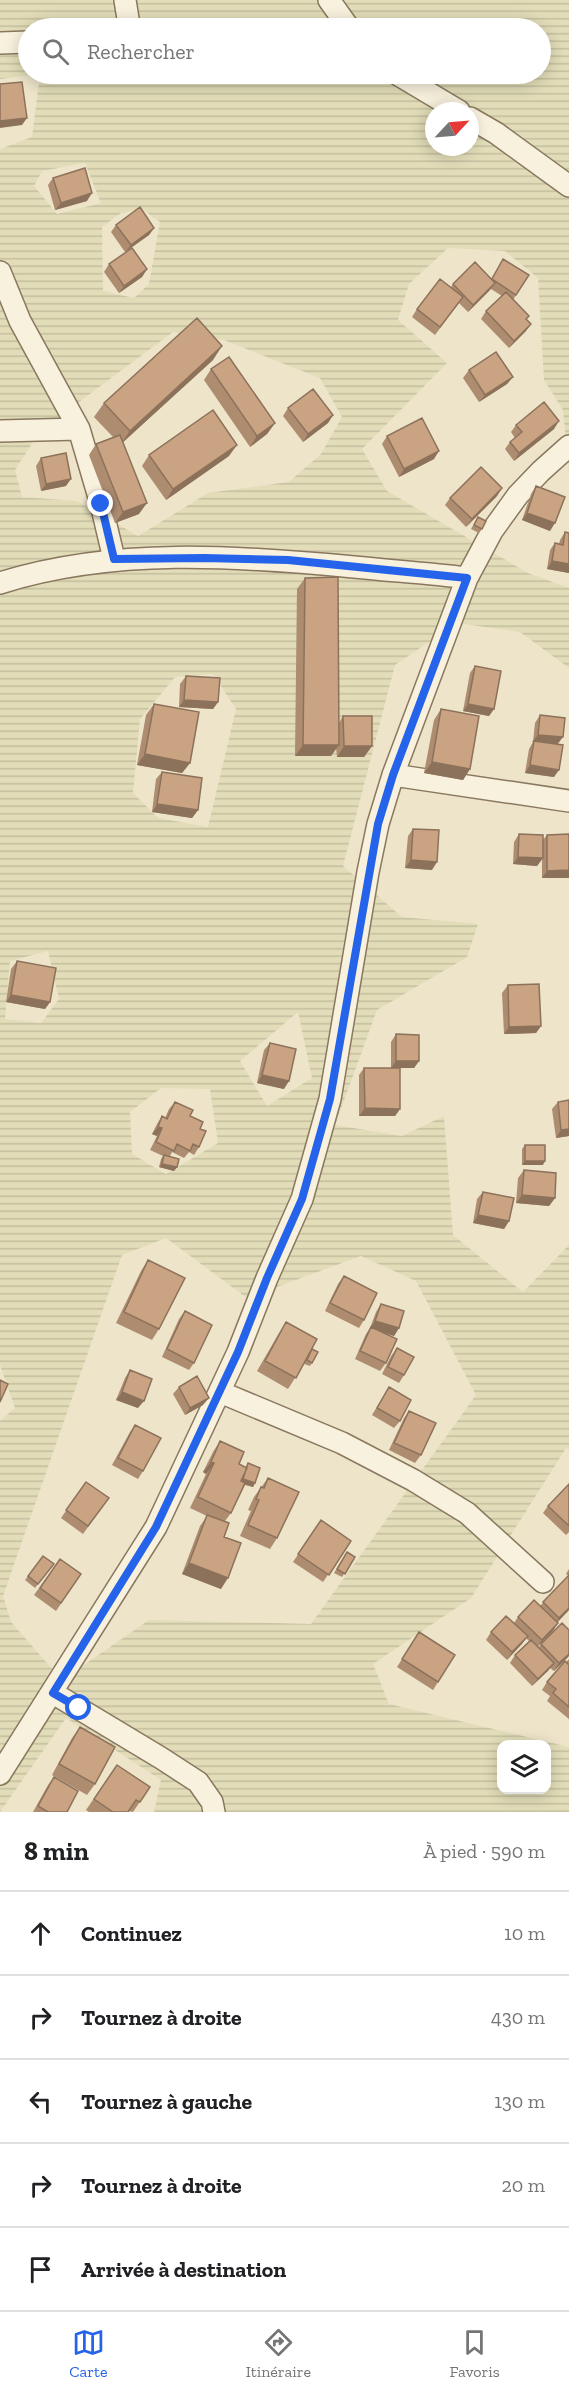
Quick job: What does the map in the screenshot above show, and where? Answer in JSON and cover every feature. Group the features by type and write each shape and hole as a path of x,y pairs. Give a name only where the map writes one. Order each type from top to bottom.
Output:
{"street":[{"path":"125,0 128,18"},
{"path":"329,0 342,18"},
{"path":"0,43 18,42"},
{"path":"414,84 444,102"},
{"path":"479,123 569,186"},
{"path":"0,272 20,321 79,429 114,559"},
{"path":"0,431 79,429"},
{"path":"0,1774 156,1527 220,1392 302,1199 330,1099 372,853 393,775 467,578 492,531 518,495 569,446"},
{"path":"0,583 17,577 114,559 204,558 288,560 467,578"},
{"path":"393,775 569,801"},
{"path":"220,1392 342,1443 413,1480 467,1513 543,1582"},
{"path":"53,1693 198,1782 212,1802 214,1812"}],"shaded area":[{"path":"0,0 569,0 569,471 563,410 544,380 538,278 505,251 448,248 409,284 398,320 447,363 362,449 387,491 528,573 569,588 569,668 520,632 457,623 395,665 343,866 402,917 478,924 467,957 377,1010 335,1125 402,1136 444,1116 453,1235 523,1292 569,1245 569,1450 566,1448 471,1598 373,1664 389,1704 540,1740 497,1740 497,1794 551,1794 551,1743 569,1747 569,1812 154,1812 161,1780 66,1718 0,1812 0,1421 15,1408 0,1365 0,149 32,137 39,84 551,84 551,18 18,18 18,77 0,79","holes":["85,163 101,203 57,214 34,186 42,171","142,209 160,222 149,284 134,298 103,291 102,227 121,213","173,332 224,340 320,378 342,417 321,454 289,482 208,493 138,536 77,501 22,497 15,470 40,431","213,674 236,709 208,827 158,818 133,793 140,719 175,677","48,951 59,999 41,1023 5,1019 10,961","298,1012 312,1078 267,1106 240,1061","161,1088 210,1089 218,1143 166,1174 132,1154 130,1112","166,1238 247,1298 361,1256 416,1281 476,1395 311,1624 149,1620 62,1680 11,1622 3,1596 122,1255"]}],"building":[{"path":"0,84 22,84 27,118 0,121"},
{"path":"85,168 92,193 61,203 53,178"},
{"path":"140,207 154,228 131,245 116,225"},
{"path":"132,248 147,269 124,286 109,264"},
{"path":"503,259 529,275 516,295 492,279"},
{"path":"475,262 495,283 473,305 453,284"},
{"path":"440,279 463,297 440,327 417,309"},
{"path":"506,292 529,316 526,319 531,324 514,341 486,311"},
{"path":"197,318 222,346 130,431 104,403"},
{"path":"496,352 513,377 485,395 469,370"},
{"path":"229,357 275,423 257,436 211,369"},
{"path":"313,389 333,415 308,434 288,408"},
{"path":"544,402 559,421 519,453 510,442 522,432 516,425"},
{"path":"213,410 237,445 173,489 149,455"},
{"path":"422,418 439,451 404,469 387,436"},
{"path":"120,435 147,503 123,512 96,444"},
{"path":"66,453 71,479 46,484 41,458"},
{"path":"481,467 502,488 472,519 450,498"},
{"path":"536,486 565,497 555,523 527,513"},
{"path":"478,517 486,521 482,529 474,525"},
{"path":"565,532 569,533 569,564 552,561 555,543 563,545"},
{"path":"338,577 339,745 303,745 305,578"},
{"path":"475,666 501,671 494,709 468,704"},
{"path":"186,676 220,678 218,702 184,700"},
{"path":"154,704 199,712 190,763 145,754"},
{"path":"441,709 479,716 470,769 432,762"},
{"path":"540,715 565,718 563,737 538,735"},
{"path":"343,716 372,716 372,746 344,746"},
{"path":"534,741 563,745 559,770 530,765"},
{"path":"162,772 202,778 198,810 157,804"},
{"path":"413,829 439,830 437,862 411,860"},
{"path":"519,834 543,835 543,858 518,857"},
{"path":"569,834 569,870 547,871 547,835"},
{"path":"17,961 56,968 50,1002 11,995"},
{"path":"539,984 541,1026 509,1027 508,985"},
{"path":"396,1034 419,1035 419,1061 396,1061"},
{"path":"270,1043 296,1049 289,1081 262,1075"},
{"path":"364,1068 400,1068 400,1109 365,1108"},
{"path":"569,1100 569,1129 561,1130 558,1102"},
{"path":"175,1102 193,1110 190,1116 203,1122 200,1129 206,1131 199,1147 193,1144 190,1151 177,1144 174,1151 156,1142 162,1128 158,1127 162,1116 167,1119"},
{"path":"525,1145 545,1145 545,1161 525,1161"},
{"path":"164,1155 179,1159 177,1167 162,1164"},
{"path":"524,1170 556,1173 555,1198 522,1195"},
{"path":"483,1192 514,1198 509,1221 478,1215"},
{"path":"148,1260 185,1278 159,1329 124,1312"},
{"path":"344,1276 377,1293 364,1320 330,1303"},
{"path":"381,1304 404,1311 399,1328 375,1321"},
{"path":"185,1311 212,1325 194,1363 167,1349"},
{"path":"286,1322 317,1339 296,1378 265,1361"},
{"path":"371,1327 397,1339 386,1363 360,1351"},
{"path":"397,1348 414,1357 404,1375 388,1367"},
{"path":"312,1349 318,1352 312,1363 307,1360"},
{"path":"130,1370 152,1379 144,1401 122,1392"},
{"path":"197,1376 209,1398 190,1408 179,1387"},
{"path":"0,1380 8,1384 0,1402"},
{"path":"389,1387 411,1400 400,1421 377,1408"},
{"path":"409,1411 436,1423 421,1455 394,1443"},
{"path":"135,1425 161,1438 143,1471 118,1458"},
{"path":"220,1441 244,1452 239,1464 247,1468 241,1481 245,1483 231,1513 198,1497 214,1463 211,1462"},
{"path":"248,1463 260,1468 255,1483 243,1479"},
{"path":"268,1478 299,1492 277,1538 248,1525 259,1500 256,1499 261,1487 264,1488"},
{"path":"86,1482 109,1498 88,1526 66,1510"},
{"path":"569,1484 569,1526 548,1506"},
{"path":"207,1515 229,1523 224,1537 241,1543 228,1578 189,1563"},
{"path":"321,1520 351,1541 329,1575 298,1554"},
{"path":"347,1552 355,1557 345,1574 337,1569"},
{"path":"43,1556 54,1564 38,1584 28,1576"},
{"path":"60,1559 81,1574 61,1603 40,1588"},
{"path":"569,1575 569,1608 559,1618 543,1602"},
{"path":"534,1600 558,1623 542,1640 518,1617"},
{"path":"506,1616 528,1636 512,1652 491,1632"},
{"path":"562,1623 569,1630 569,1654 559,1663 541,1644"},
{"path":"419,1632 455,1655 438,1682 402,1659"},
{"path":"531,1640 554,1663 538,1679 515,1655"},
{"path":"565,1661 569,1665 569,1707 553,1693 556,1689 547,1682"},
{"path":"80,1727 115,1747 95,1784 59,1764"},
{"path":"117,1765 150,1787 140,1802 136,1800 128,1812 113,1812 94,1799"},
{"path":"54,1777 78,1791 67,1812 48,1812 38,1806"}],"route":[{"path":"79,1708 53,1693 156,1527 238,1352 267,1278 302,1199 330,1099 350,972 378,824 393,775 467,578 288,560 114,559 101,504"}]}
